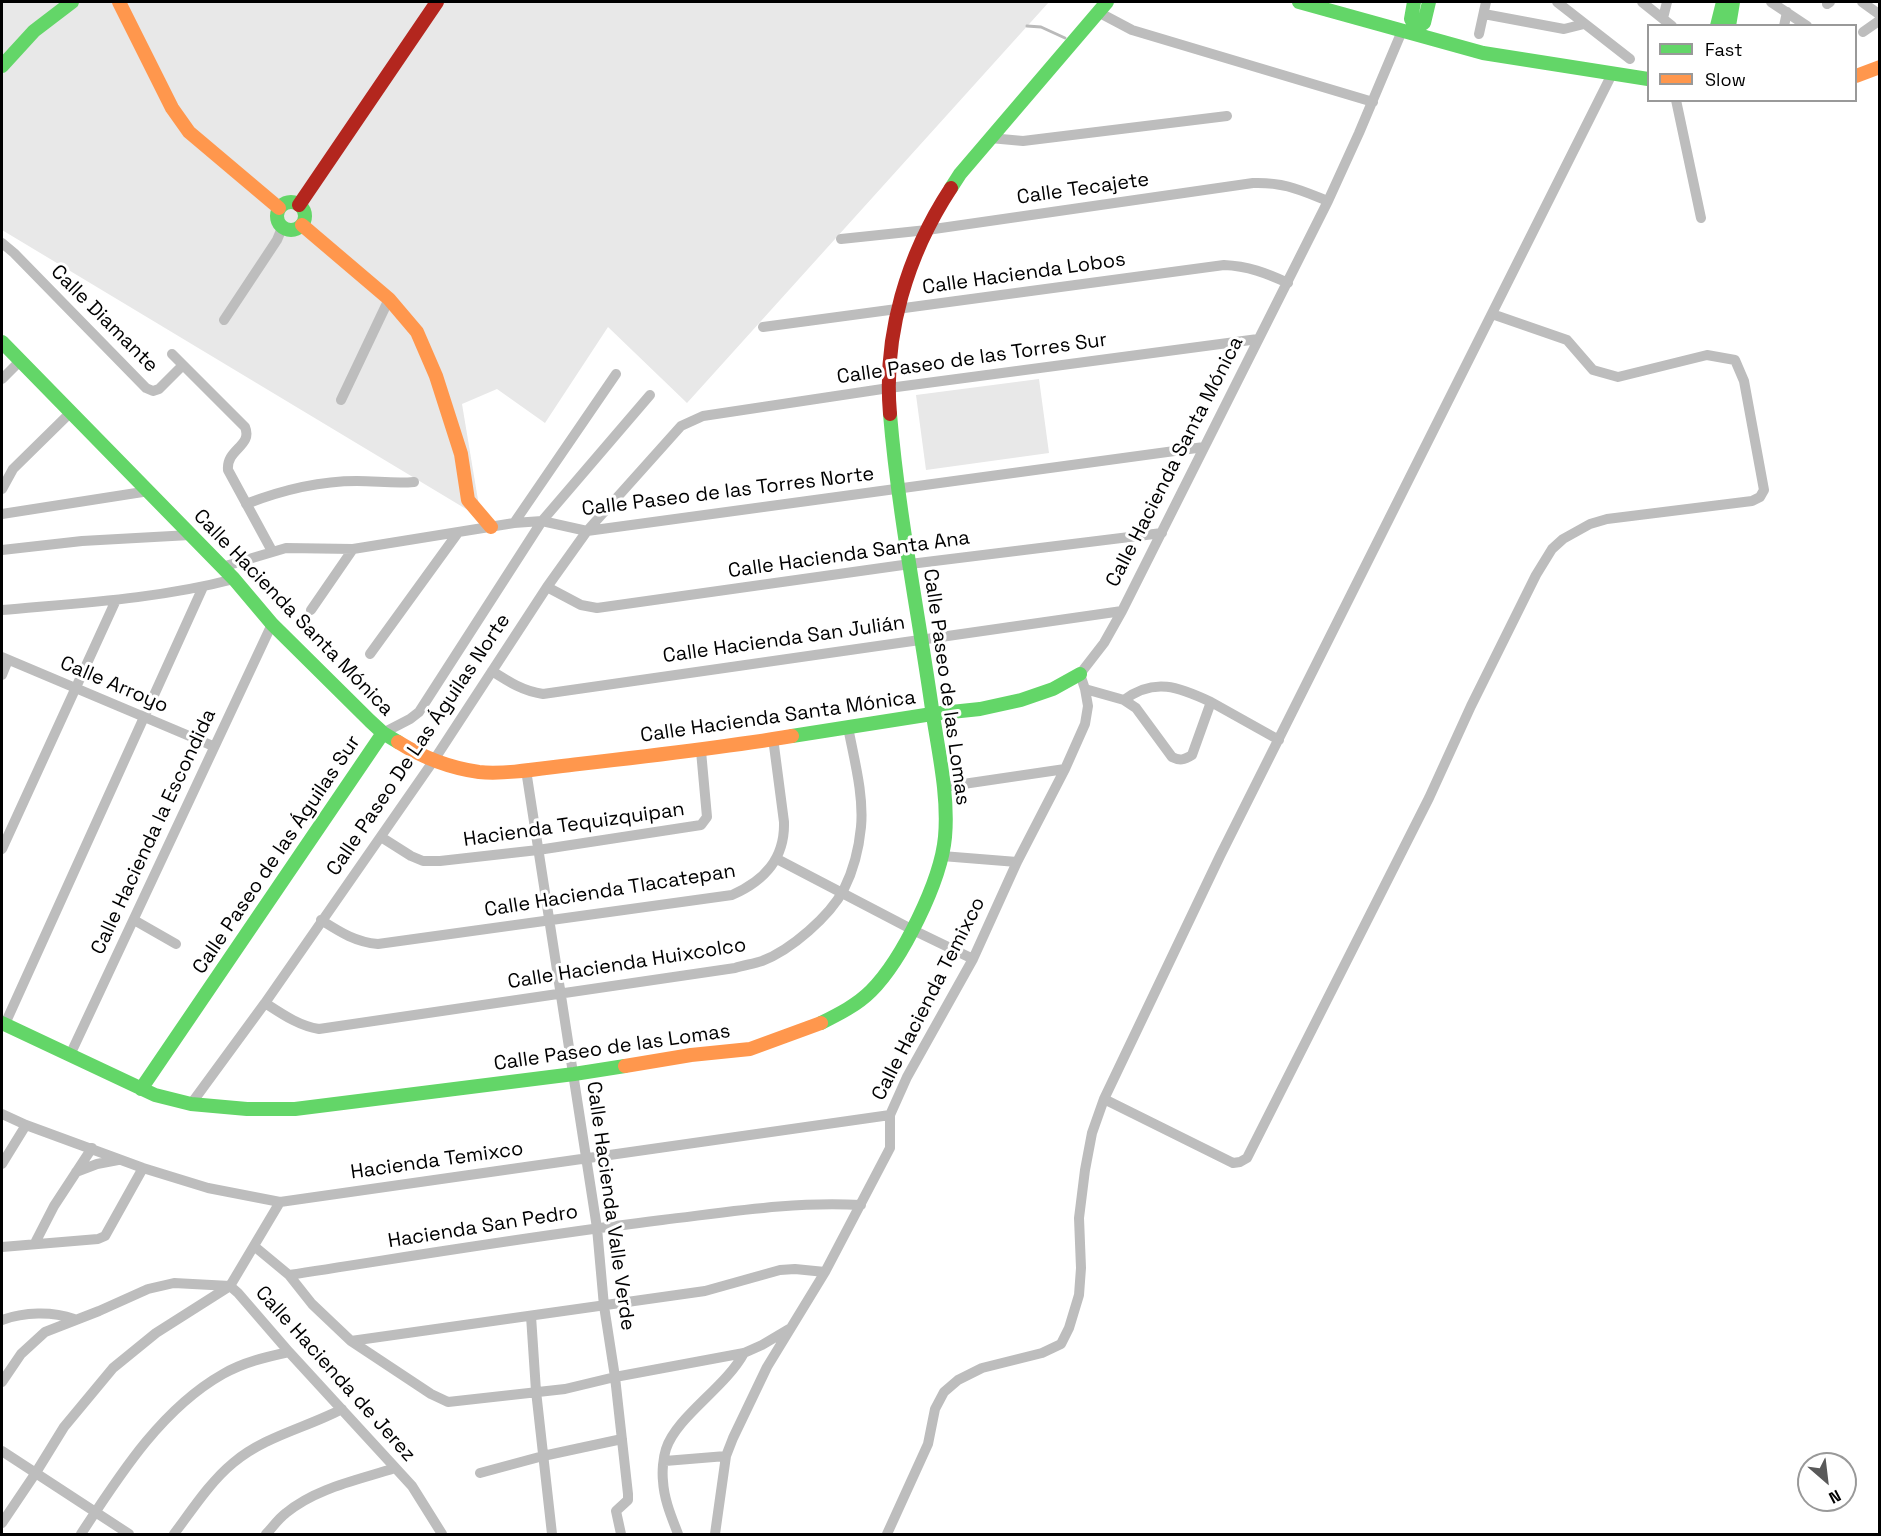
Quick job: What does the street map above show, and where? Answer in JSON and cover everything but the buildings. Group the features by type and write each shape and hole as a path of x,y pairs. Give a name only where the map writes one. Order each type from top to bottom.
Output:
{"street":[{"path":"2,66 15,49 53,13 72,2"},
{"path":"119,2 172,108 189,132 279,208"},
{"path":"299,205 437,2"},
{"path":"1299,2 1483,53 1647,79"},
{"path":"1414,2 1410,20 1416,27 1424,23 1429,2"},
{"path":"1479,34 1486,2"},
{"path":"1557,2 1629,59"},
{"path":"1642,2 1669,24"},
{"path":"1663,18 1667,2"},
{"path":"1718,24 1723,2"},
{"path":"1729,24 1733,2"},
{"path":"1770,2 1804,24"},
{"path":"1862,2 1880,18 1863,32"},
{"path":"1102,7 1132,30 1373,102"},
{"name":"Calle Paseo de las Lomas","path":"3,1024 164,1098 191,1104 295,1109 574,1074 750,1048 811,1028 847,1010 871,991 893,964 919,919 942,856 945,836 944,788 897,489 889,364 898,309 927,230 948,191 990,138 1102,7"},
{"path":"1784,24 1787,12"},
{"path":"1484,14 1564,30 1584,24"},
{"name":"Calle Hacienda Santa Mónica","path":"2,342 234,579 272,624 383,733 450,766 481,771 526,770 701,751 932,714 980,709 1021,700 1053,689 1080,674 1104,643 1328,201 1402,31"},
{"path":"1857,75 1880,67"},
{"path":"887,1534 928,1444 936,1408 944,1392 958,1380 982,1368 1042,1353 1061,1344 1069,1328 1079,1295 1081,1268 1079,1218 1084,1170 1092,1133 1104,1099 1220,856 1611,74"},
{"path":"1676,102 1701,218"},
{"path":"990,138 1023,141 1227,116"},
{"name":"Calle Tecajete","path":"841,239 927,230 1253,183 1273,182 1291,186 1328,201"},
{"path":"286,203 299,205 304,212 302,225 291,231 282,228 276,216 279,208 286,203"},
{"path":"302,225 389,299 417,332 436,376 461,454 468,500 491,527"},
{"path":"224,320 277,240 282,228"},
{"name":"Calle Diamante","path":"2,243 146,388 153,391 159,389 183,365"},
{"name":"Calle Hacienda Lobos","path":"763,327 1224,265 1258,269 1288,283"},
{"path":"341,400 389,299"},
{"path":"1104,1099 1233,1163 1247,1158 1429,798 1471,706 1536,575 1552,549 1563,539 1590,524 1607,519 1752,501 1764,490 1744,381 1735,360 1707,355 1618,377 1593,370 1567,340 1492,314"},
{"name":"Calle Paseo de las Torres Sur","path":"691,420 703,416 889,388 1258,339"},
{"path":"172,354 246,427 248,433 246,440 230,456 227,463 228,470 272,551"},
{"path":"2,379 20,361"},
{"path":"514,523 616,374"},
{"name":"Calle Paseo de las Águilas Sur","path":"141,1089 383,733 419,712 542,521 650,395"},
{"path":"2,489 13,469 71,411"},
{"name":"Calle Paseo De Las Águilas Norte","path":"191,1104 381,837 547,587 587,531 681,426 691,420"},
{"name":"Calle Paseo de las Torres Norte","path":"222,567 272,551 308,548 353,549 514,523 542,521 587,531 1204,447"},
{"path":"246,504 269,495 313,484 357,481 395,484 414,482"},
{"path":"2,514 149,491"},
{"name":"Calle Hacienda Santa Ana","path":"547,587 581,605 597,608 910,564 1162,532"},
{"path":"370,654 457,534"},
{"path":"2,550 82,541 190,535"},
{"path":"311,610 353,549"},
{"path":"2,610 116,600 203,587 234,579"},
{"path":"3,1024 203,587"},
{"path":"2,849 116,600"},
{"name":"Calle Hacienda San Julián","path":"492,671 515,686 529,692 543,694 1122,611"},
{"name":"Calle Hacienda la Escondida","path":"70,1055 272,624"},
{"path":"2,675 5,658"},
{"name":"Calle Arroyo","path":"5,658 213,746"},
{"name":"Calle Hacienda Temixco","path":"715,1534 726,1456 767,1367 825,1272 890,1148 890,1115 914,1064 973,959 1017,862 1065,769 1085,724 1088,706 1080,674"},
{"path":"1124,700 1137,691 1157,685 1190,692 1279,740"},
{"path":"1085,689 1124,700 1136,708 1172,757 1179,760 1185,760 1192,755 1211,702"},
{"name":"Calle Hacienda Huixcolco","path":"265,1003 297,1023 319,1029 735,968 764,960 806,933 823,917 843,892 850,877 861,828 861,807 848,727"},
{"name":"Calle Hacienda Tlacatepan","path":"321,920 346,936 361,942 378,944 732,895 749,888 762,877 777,859 784,834 773,738"},
{"name":"Hacienda Tequizquipan","path":"381,837 423,861 440,861 538,850 701,825 707,817 701,751"},
{"path":"944,788 1065,769"},
{"name":"Calle Hacienda Valle Verde","path":"526,770 597,1228 628,1500 616,1510 621,1534"},
{"path":"942,856 1017,862"},
{"path":"777,859 973,959"},
{"path":"134,920 176,944"},
{"name":"Hacienda Temixco","path":"2,1113 26,1125 92,1148 118,1160 208,1188 280,1202 890,1115"},
{"path":"2,1164 26,1125"},
{"path":"35,1243 54,1206 92,1148"},
{"path":"76,1172 97,1164 118,1160"},
{"path":"2,1248 35,1243 92,1240 105,1236 143,1168"},
{"path":"2,1523 63,1427 112,1368 156,1333 230,1286 280,1202"},
{"name":"Hacienda San Pedro","path":"289,1275 597,1228 789,1204 861,1205"},
{"path":"254,1246 289,1275 312,1304 351,1341 431,1394 448,1402 582,1386 615,1377 744,1353 792,1328"},
{"path":"351,1341 705,1291 780,1270 825,1272"},
{"name":"Calle Hacienda de Jerez","path":"2,1320 29,1314 63,1315 74,1319 99,1311 148,1289 174,1283 230,1286 412,1486 442,1534"},
{"path":"531,1316 536,1391 552,1534"},
{"path":"2,1382 21,1354 34,1341 45,1332 74,1319"},
{"path":"81,1534 94,1513 156,1431 200,1389 225,1373 251,1361 289,1352"},
{"path":"678,1534 665,1496 663,1481 666,1449 676,1432 728,1378 744,1353"},
{"path":"174,1534 216,1480 234,1462 278,1436 342,1409"},
{"path":"480,1473 543,1456 622,1439"},
{"path":"2,1451 129,1534"},
{"path":"664,1461 726,1456"},
{"path":"266,1534 285,1514 304,1501 326,1490 395,1468"}],"shaded area":[{"path":"2,2 1049,2 687,403 608,327 545,423 497,389 462,404 481,518 2,230"},
{"path":"1039,379 1049,453 926,470 916,395"}],"waterway":[{"path":"1027,26 1041,27 1065,38"}],"traffic: fast":[{"path":"2,66 34,31 72,2"},
{"path":"951,188 960,174 1107,2"},
{"path":"1299,2 1483,53 1647,79"},
{"path":"1414,2 1411,19 1416,27 1424,23 1429,2"},
{"path":"1718,24 1723,2"},
{"path":"1729,24 1733,2"},
{"path":"291,202 301,206 305,216 301,226 291,230 281,226 277,216 281,206 291,202"},
{"path":"2,342 234,579 272,624 370,721 383,733 398,742"},
{"path":"821,1023 848,1009 866,996 895,960 928,897 942,855 945,837 942,770 903,522 890,414"},
{"path":"792,736 932,714 980,709 1021,700 1053,689 1080,674"},
{"path":"141,1089 383,733"},
{"path":"2,1023 155,1095 191,1104 247,1109 295,1109 625,1066"}],"traffic: slow":[{"path":"119,2 172,108 189,132 279,208"},
{"path":"1857,76 1880,67"},
{"path":"302,225 389,299 417,332 436,376 461,454 468,500 491,527"},
{"path":"398,742 447,765 490,773 659,755 792,736"},
{"path":"625,1066 691,1055 750,1049 821,1023"}],"traffic: jam":[{"path":"299,205 437,2"},
{"path":"890,414 890,355 901,296 922,240 951,188"}]}
